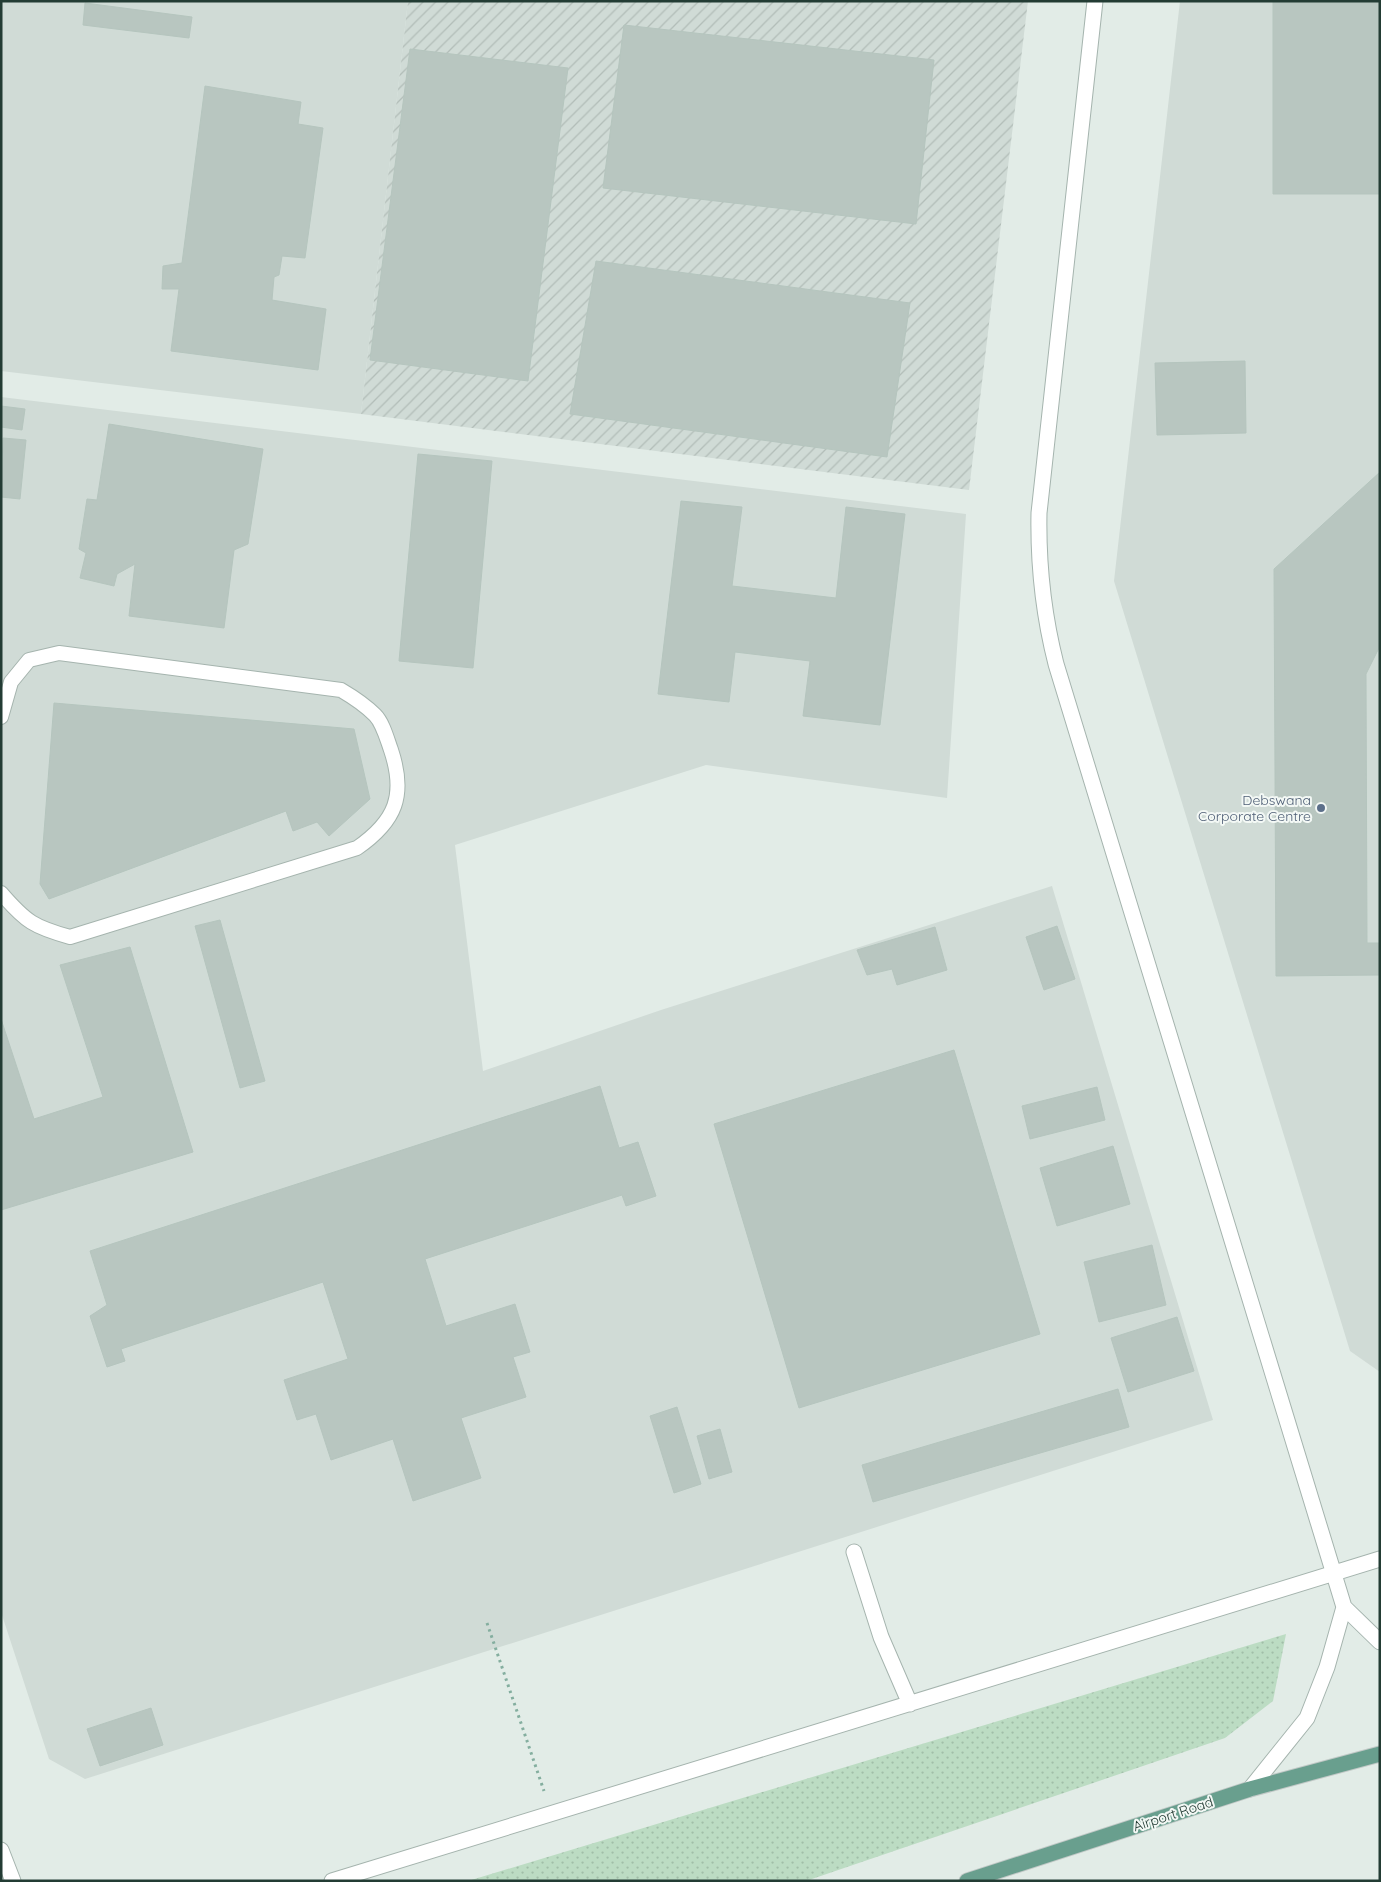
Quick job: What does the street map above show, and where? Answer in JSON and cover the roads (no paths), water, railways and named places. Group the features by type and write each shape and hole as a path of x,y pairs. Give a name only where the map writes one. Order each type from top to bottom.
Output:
{"main road":[{"name":"Airport Road","path":"967,1881 1250,1789 1380,1754"}],"street":[{"path":"1095,1 1039,512 1039,548 1043,607 1056,664 1344,1607 1380,1642"},
{"path":"854,1552 881,1637 910,1704"},
{"path":"332,1881 1380,1558"},
{"path":"1250,1789 1307,1718 1327,1667 1344,1607"},
{"path":"1,1850 13,1881"}],"lane":[{"path":"1,717 11,682 29,660 59,653 341,690 359,701 376,717 388,740 397,768 398,793 391,814 377,834 357,848 70,937 46,930 23,918 1,893"}],"place":[{"name":"Debswana Corporate Centre","path":"1321,808"}]}
